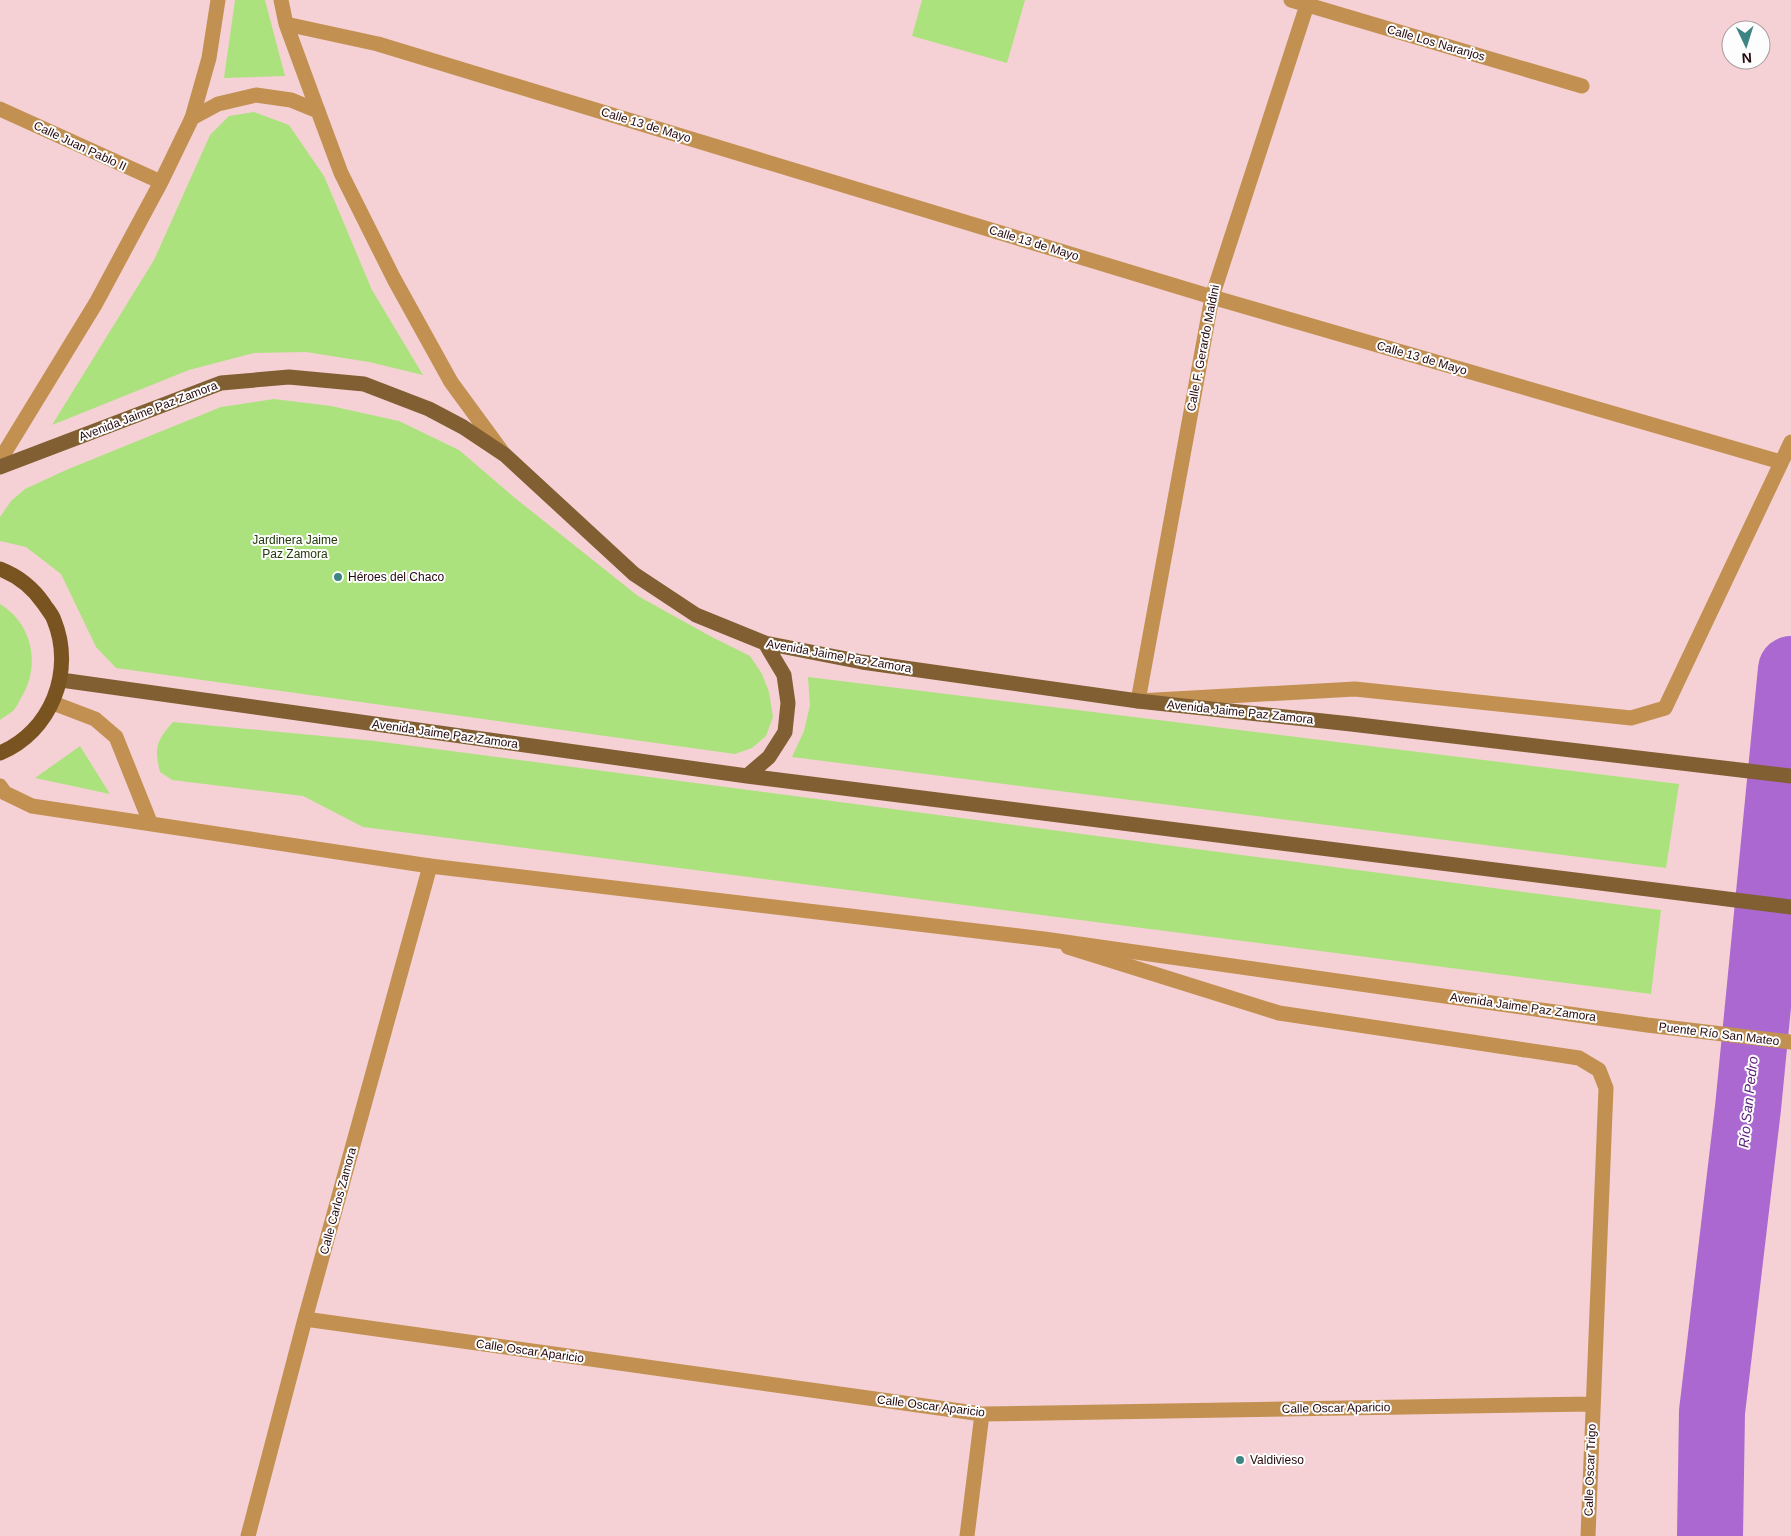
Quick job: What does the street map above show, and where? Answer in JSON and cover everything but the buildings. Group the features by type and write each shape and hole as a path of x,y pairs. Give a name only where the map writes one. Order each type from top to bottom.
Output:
{"highway":[{"path":"0,569 13,574 36,593 54,619 62,648 61,680 53,703 40,723 23,740 0,753"}],"main road":[{"name":"Avenida Jaime Paz Zamora","path":"0,467 220,383 289,377 364,384 429,409 463,427 505,455 634,574 696,615 765,643 862,662 1138,701 1791,776"},
{"path":"747,776 770,757 785,732 788,703 784,675 765,643"},
{"name":"Avenida Jaime Paz Zamora","path":"61,680 747,776 1791,908"}],"street":[{"path":"0,460 96,303 161,182 192,118 209,58 218,0"},
{"path":"281,0 286,24 341,173 394,280 451,382 505,455"},
{"name":"Calle Los Naranjos","path":"1291,0 1582,86"},
{"name":"Calle F. Gerardo Maldini","path":"1138,701 1212,297 1306,5"},
{"name":"Calle 13 de Mayo","path":"286,24 378,44 1212,297 1781,462"},
{"path":"192,118 218,104 256,95 291,100 318,111"},
{"name":"Calle Juan Pablo II","path":"0,109 161,182"},
{"path":"1138,701 1355,689 1631,718 1665,708 1791,442"},
{"path":"53,703 95,719 116,737 150,822"},
{"name":"Avenida Jaime Paz Zamora","path":"0,786 5,793 32,806 150,822 430,866 1044,939 1647,1025"},
{"name":"Calle Carlos Zamora","path":"248,1536 305,1319 430,866"},
{"name":"Calle Oscar Trigo","path":"1044,939 1279,1013 1579,1058 1599,1070 1606,1088 1588,1536"},
{"name":"Puente Río San Mateo","path":"1647,1025 1791,1042"},
{"name":"Calle Oscar Aparicio","path":"305,1319 982,1414 1592,1404"},
{"path":"967,1536 982,1414"}],"green space":[{"path":"235,0 265,0 285,76 224,78"},
{"path":"922,0 1025,0 1007,63 912,36"},
{"path":"254,112 289,125 324,176 372,290 423,375 369,362 306,352 254,353 189,370 52,425 154,260 210,135 229,116"},
{"name":"Jardinera Jaime Paz Zamora","path":"274,399 331,406 399,421 459,450 515,498 638,596 750,656 762,674 769,692 773,717 766,736 752,748 735,754 116,668 96,647 61,574 26,547 0,541 0,517 11,501 25,489 66,470 221,407"},
{"path":"0,604 11,612 20,623 30,646 32,659 31,673 27,686 16,707 0,720"},
{"path":"808,677 1679,784 1666,868 792,757 804,731 810,705"},
{"path":"173,722 375,741 1661,910 1651,994 363,827 303,796 172,780 160,772 157,751 163,734"},
{"path":"80,746 110,794 35,778"}],"waterway":[{"name":"Río San Pedro","path":"1710,1536 1712,1412 1748,1108 1791,669"}],"place":[{"name":"Héroes del Chaco","path":"338,577"},
{"name":"Valdivieso","path":"1240,1460"}]}
